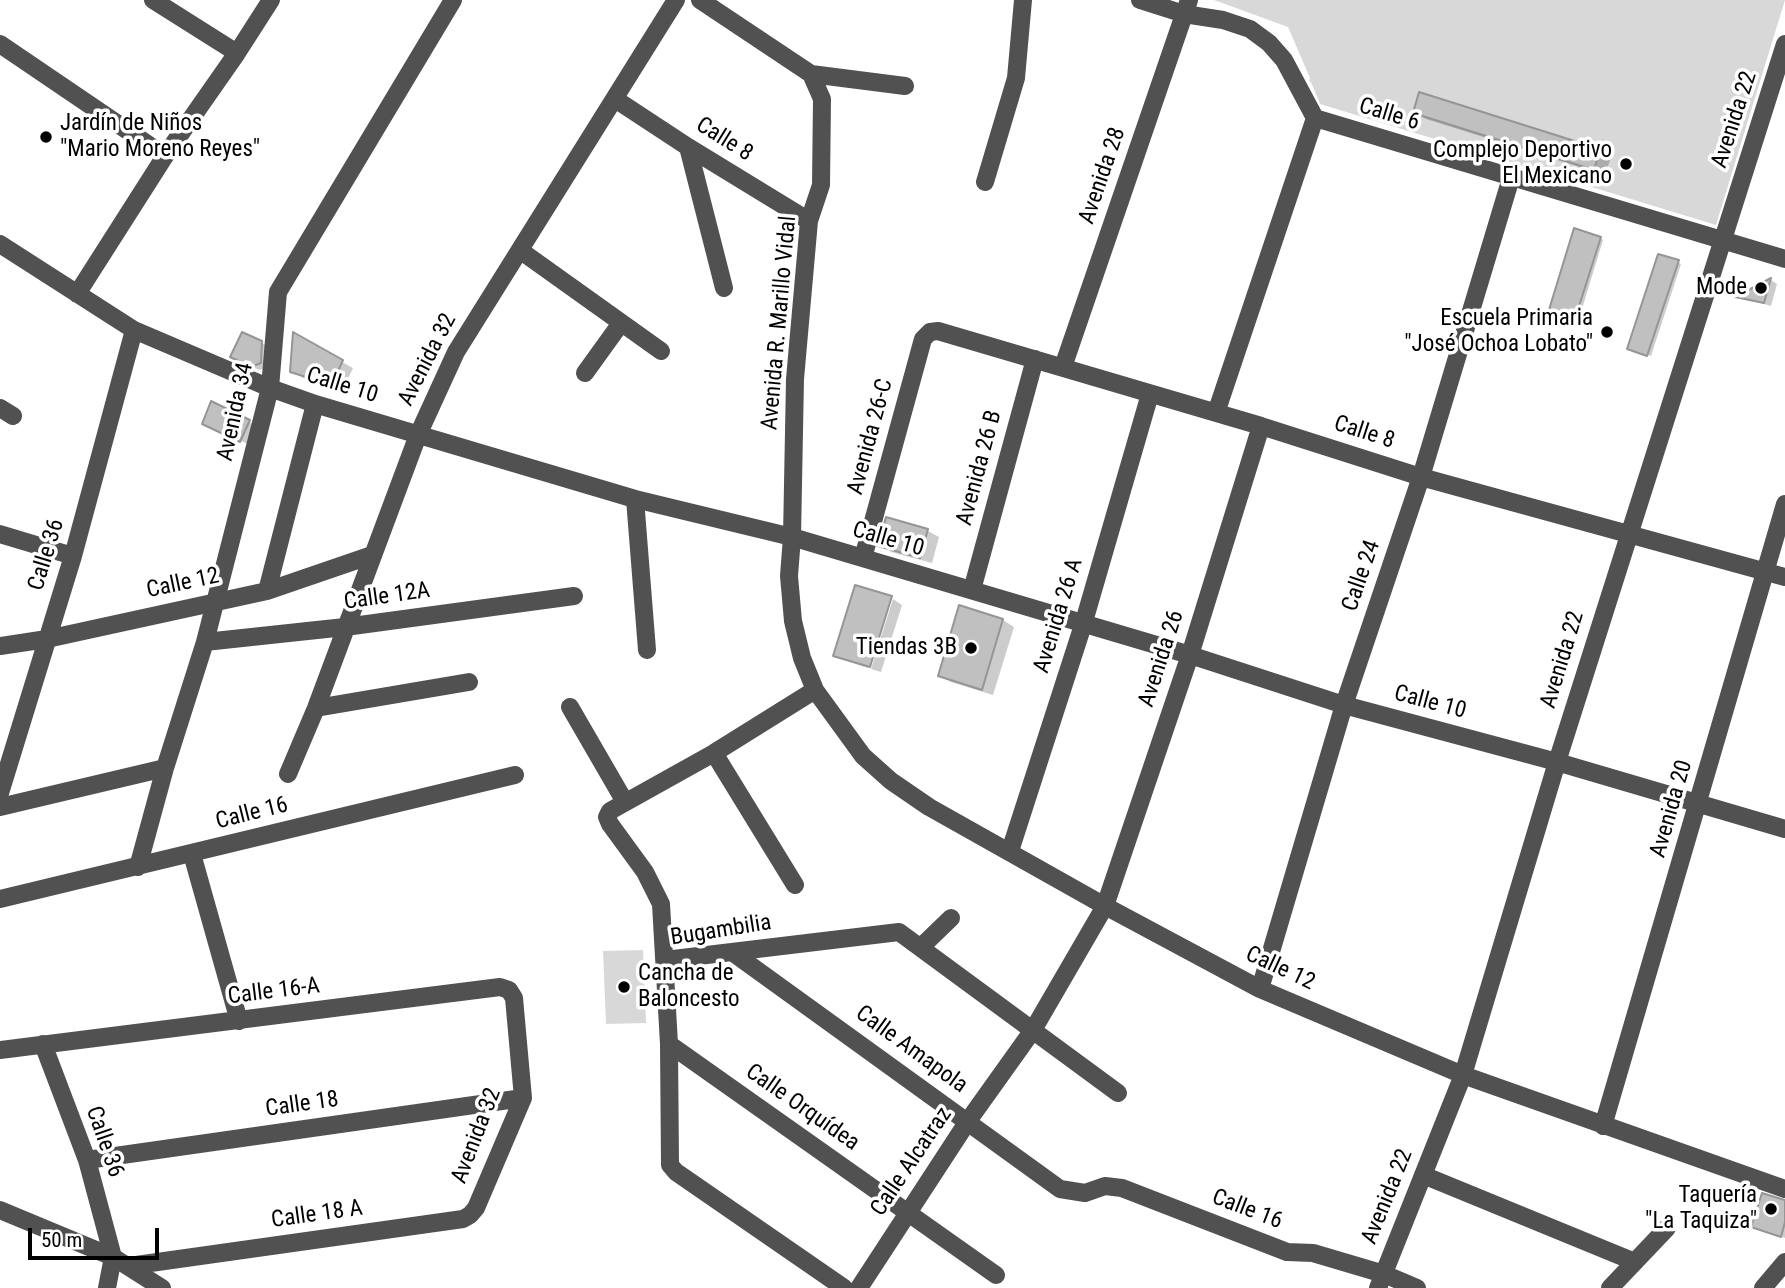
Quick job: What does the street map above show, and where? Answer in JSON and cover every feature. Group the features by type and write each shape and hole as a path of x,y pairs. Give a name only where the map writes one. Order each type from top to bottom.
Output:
{"street":[{"path":"153,0 237,53"},
{"path":"77,294 164,156 271,0"},
{"name":"Avenida 34","path":"138,867 205,642 270,388 278,292 453,0"},
{"name":"Avenida 32","path":"288,774 316,708 418,435 456,352 676,0"},
{"path":"700,0 811,74 905,86"},
{"path":"985,182 1016,78 1023,0"},
{"path":"1140,0 1190,5 1250,29 1269,43 1295,78 1315,118 1216,413"},
{"name":"Avenida 28","path":"1063,368 1190,5"},
{"path":"0,44 164,156"},
{"name":"Avenida 22","path":"1381,1281 1464,1075 1557,762 1785,44"},
{"name":"Avenida R. Marillo Vidal","path":"811,74 822,99 821,185 809,221 795,379 789,576 793,621 802,658 815,690"},
{"name":"Calle 8","path":"615,99 809,221"},
{"name":"Calle 6","path":"1315,118 1722,242 1785,258"},
{"path":"688,147 724,288"},
{"name":"Calle 24","path":"1260,989 1344,705 1422,477 1511,178"},
{"name":"Calle 10","path":"0,244 134,330 270,388 315,404 635,499 792,537 1190,655 1344,705 1557,762 1785,829"},
{"path":"521,251 661,351"},
{"path":"585,373 621,323"},
{"name":"Calle 36","path":"0,793 73,556 134,330"},
{"name":"Calle 8","path":"930,332 939,331 1035,359 1422,477 1785,577"},
{"name":"Avenida 26-C","path":"863,558 922,339 930,332"},
{"name":"Avenida 26 B","path":"972,590 1035,359"},
{"name":"Avenida 26 A","path":"1010,851 1083,625 1150,394"},
{"path":"267,591 315,404"},
{"name":"Avenida 26","path":"1033,1030 1105,906 1190,655 1261,426"},
{"path":"635,499 647,650"},
{"name":"Avenida 20","path":"1603,1126 1785,504"},
{"path":"0,534 73,556"},
{"name":"Calle 12","path":"0,646 47,639 267,591 373,555"},
{"name":"Calle 12A","path":"205,642 345,627 574,596"},
{"path":"316,708 469,682"},
{"path":"664,960 661,904 645,873 607,817 610,811 714,753 815,690"},
{"name":"Calle 12","path":"815,690 863,756 891,781 929,807 1260,989 1464,1075 1785,1189"},
{"path":"570,707 625,802"},
{"path":"714,753 795,885"},
{"path":"0,807 166,768"},
{"name":"Calle 16","path":"0,899 515,775"},
{"path":"192,854 239,1021"},
{"path":"951,918 921,947 1118,1093"},
{"name":"Bugambilia","path":"844,1288 676,1172 670,1165 664,960 899,932 921,947"},
{"name":"Calle Amapola","path":"732,952 1060,1189"},
{"name":"Calle 16-A","path":"0,1050 500,986 509,990"},
{"name":"Avenida 32","path":"470,1215 476,1208 523,1098 514,998 509,990"},
{"name":"Calle Alcatraz","path":"859,1288 968,1121 1033,1030"},
{"name":"Calle 36","path":"44,1044 121,1261"},
{"name":"Calle Orquídea","path":"668,1044 996,1275"},
{"name":"Calle 18","path":"87,1160 523,1098"},
{"path":"1423,1174 1635,1262"},
{"name":"Calle 16","path":"1060,1189 1085,1193 1105,1186 1122,1188 1287,1252 1313,1253 1381,1281 1417,1288"},
{"path":"0,1210 121,1261 162,1288"},
{"name":"Calle 18 A","path":"121,1261 463,1219 470,1215"},
{"path":"1610,1288 1667,1228"},
{"path":"107,1288 121,1261"},
{"path":"1763,1288 1785,1262"}],"shaded area":[{"name":"Complejo Deportivo El Mexicano","path":"1214,0 1785,0 1716,225 1320,104 1288,27"},
{"name":"Cancha de Baloncesto","path":"643,950 646,1023 606,1024 603,951"}],"building":[{"path":"1419,92 1600,149 1594,170 1413,113"},
{"path":"1574,228 1601,237 1574,322 1548,313"},
{"path":"1658,254 1679,260 1647,356 1627,349"},
{"name":"Mode","path":"1771,278 1764,303 1735,297"},
{"path":"242,332 262,341 261,363 251,367 230,357"},
{"path":"293,332 343,360 332,385 290,372"},
{"path":"211,401 250,420 240,442 202,424"},
{"path":"886,517 928,529 920,558 878,546"},
{"path":"855,585 892,596 870,667 833,656"},
{"name":"Tiendas 3B","path":"959,605 1003,619 982,690 938,676"},
{"name":"Taquería \"La Taquiza\"","path":"1762,1193 1785,1200 1785,1222 1781,1237 1751,1227"}],"place":[{"name":"Jardín de Niños \"Mario Moreno Reyes\"","path":"46,137"},
{"name":"Complejo Deportivo El Mexicano","path":"1626,164"},
{"name":"Mode","path":"1761,288"},
{"name":"Escuela Primaria \"José Ochoa Lobato\"","path":"1607,332"},
{"name":"Tiendas 3B","path":"971,648"},
{"name":"Cancha de Baloncesto","path":"624,987"},
{"name":"Taquería \"La Taquiza\"","path":"1771,1209"}]}
